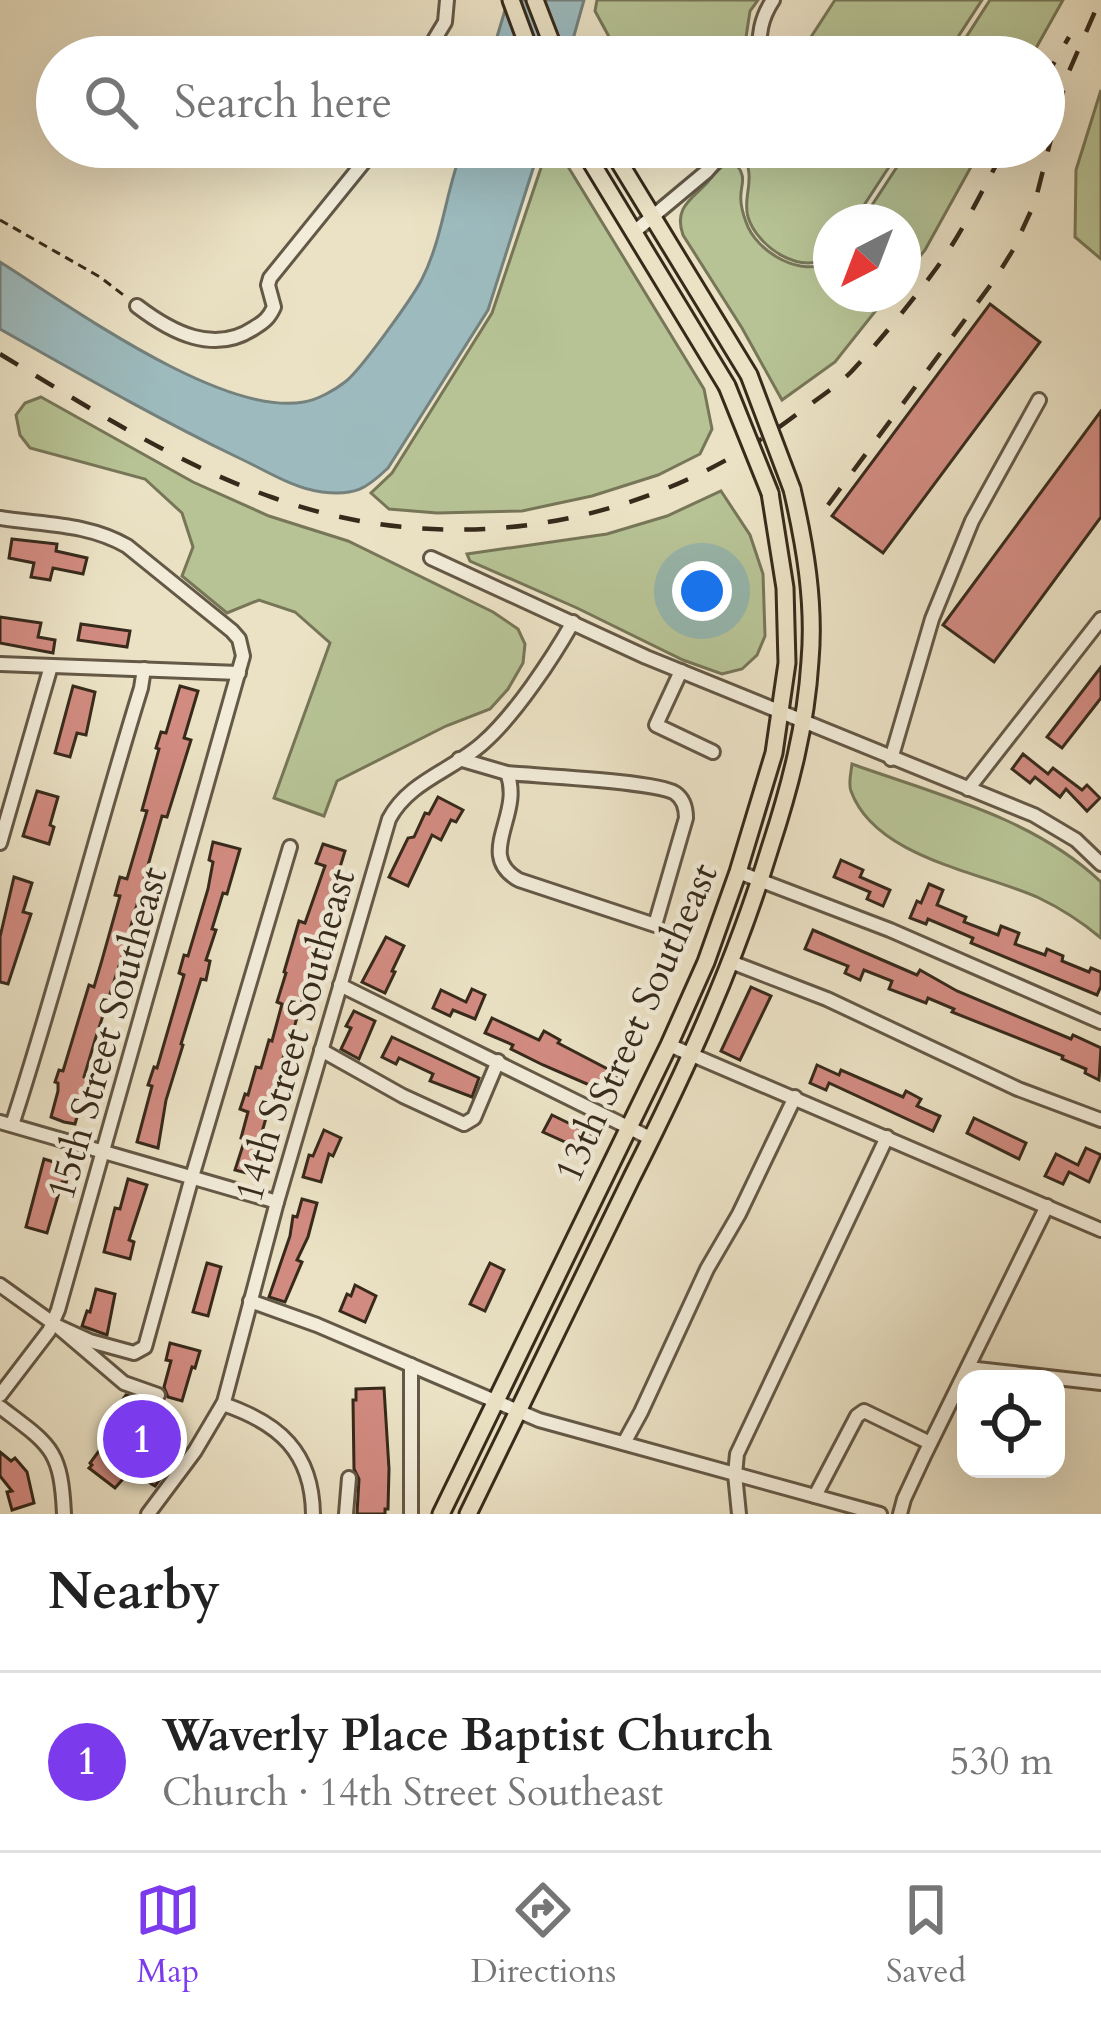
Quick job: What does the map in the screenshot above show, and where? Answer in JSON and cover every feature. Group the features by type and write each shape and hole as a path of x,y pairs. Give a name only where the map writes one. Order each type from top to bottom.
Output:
{"main road":[{"path":"511,0 524,36"},
{"path":"535,0 549,36"},
{"name":"13th Street Southeast","path":"441,1514 706,962 738,872 782,712 788,623 770,493 727,386 595,168"},
{"name":"13th Street Southeast","path":"468,1514 692,1055 760,880 804,722 811,620 808,573 792,489 749,375 623,168"}],"street":[{"path":"437,36 445,22 447,0"},
{"path":"759,36 773,0"},
{"path":"137,306 172,330 208,340 235,338 266,320 274,308 268,292 270,278 359,168"},
{"path":"634,232 710,168"},
{"path":"891,758 932,619 972,521 1040,400"},
{"path":"0,518 94,530 127,546 232,632 243,656 239,673 0,664"},
{"path":"431,557 681,671 1054,824 1101,864"},
{"path":"968,788 1101,619"},
{"name":"14th Street Southeast","path":"148,1514 223,1404 388,819 404,796 492,734 573,622"},
{"path":"0,843 51,666"},
{"path":"144,669 37,1048 6,1123 277,1202"},
{"path":"681,671 656,725 713,752"},
{"name":"15th Street Southeast","path":"0,1395 55,1325 239,673"},
{"path":"460,759 507,773 643,786 677,794 686,818 655,925 519,880 503,869 498,854 512,794 507,773"},
{"path":"55,1325 134,1353 146,1347 290,847"},
{"path":"738,872 890,930 1101,1022"},
{"path":"731,962 827,999 1018,1089 1101,1120"},
{"path":"340,985 652,1138"},
{"path":"669,1045 1101,1230"},
{"path":"321,1050 464,1124 474,1118 498,1061"},
{"path":"624,1443 795,1097"},
{"path":"739,1514 736,1454 887,1137"},
{"path":"900,1514 1047,1206"},
{"path":"0,1285 124,1383 158,1395"},
{"path":"250,1301 518,1412 880,1514"},
{"path":"410,1514 411,1365"},
{"path":"968,1368 1101,1383"},
{"path":"223,1404 267,1423 288,1440 304,1464 313,1514"},
{"path":"0,1407 51,1449 61,1472 64,1514"},
{"path":"815,1496 864,1411 930,1443"},
{"path":"346,1514 349,1478"}],"path":[{"path":"0,220 100,277 137,306"}],"green space":[{"path":"597,0 758,0 750,11 746,36 609,36 595,11"},
{"path":"835,0 982,0 959,36 812,36"},
{"path":"990,0 1063,0 1043,36 967,36"},
{"path":"1101,90 1101,259 1075,237 1076,170"},
{"path":"541,168 569,168 704,389 712,429 700,454 658,475 522,511 389,509 371,493 392,473 492,313"},
{"path":"739,168 741,201 751,233 781,260 813,266 813,312 875,312 835,362 782,400 683,235 680,218 719,169"},
{"path":"747,168 888,168 865,204 813,204 813,262 795,261 771,248 753,228 746,207"},
{"path":"896,168 970,168 921,255 921,204 873,204"},
{"path":"41,397 193,482 269,516 348,541 493,612 518,629 525,644 523,663 508,689 490,709 337,781 324,816 274,798 330,643 295,612 259,600 227,613 182,576 193,547 182,513 145,479 30,448 20,435 16,415 25,403"},
{"path":"721,491 750,535 763,574 765,636 757,655 742,669 722,674 470,561 467,554 607,534 667,516"},
{"path":"852,764 984,811 1075,860 1101,882 1101,938 1039,898 933,860 882,832 851,791"}],"water":[{"path":"508,0 584,0 574,36 497,36"},
{"path":"456,168 533,168 488,310 388,468 359,489 322,492 290,483 0,329 0,262 105,330 190,376 270,402 314,399 352,375 417,288 435,247"}],"building":[{"path":"990,304 1040,342 883,553 832,516"},
{"path":"1101,411 1101,517 994,662 943,625"},
{"path":"12,539 57,544 56,551 87,558 83,574 53,568 50,580 31,577 34,563 9,558"},
{"path":"0,617 41,623 38,637 55,640 53,653 0,643"},
{"path":"81,624 130,631 127,647 78,640"},
{"path":"1101,667 1101,698 1062,748 1047,737"},
{"path":"73,686 95,692 86,735 77,733 70,757 55,753"},
{"path":"180,686 198,691 184,738 191,740 167,817 162,816 142,902 138,901 127,940 131,942 127,958 122,957 84,1077 90,1080 85,1097 75,1124 64,1122 51,1117 58,1091 55,1082 59,1070 63,1071 89,985 94,987 120,896 115,895 120,877 127,879 147,811 142,810 156,748 161,732 166,733"},
{"path":"1023,754 1048,774 1053,768 1082,790 1087,785 1100,798 1087,811 1066,789 1060,797 1035,777 1030,783 1012,769"},
{"path":"37,791 58,797 49,844 23,836"},
{"path":"438,797 463,810 456,822 451,820 441,840 432,835 408,886 389,877 408,838 414,837"},
{"path":"213,842 240,849 212,929 216,930 206,960 210,961 206,980 201,979 181,1044 158,1148 137,1142 152,1086 148,1085 184,975 179,973 184,955 188,956 208,889"},
{"path":"323,844 345,851 329,903 334,904 250,1174 235,1170 248,1112 240,1109 272,1041 282,1004 277,1002 299,921 305,923 325,866 316,863"},
{"path":"841,860 863,870 860,877 890,890 883,906 867,899 870,892 834,877"},
{"path":"14,877 32,883 23,912 31,914 8,984 0,982 0,937"},
{"path":"929,884 943,890 937,905 966,917 964,922 998,935 1001,926 1019,933 1015,944 1045,955 1047,949 1063,956 1062,961 1101,972 1097,995 971,943 973,938 928,919 926,924 910,918"},
{"path":"813,930 1101,1048 1099,1080 1063,1056 928,998 926,1003 889,989 892,981 864,970 860,980 845,973 848,966 805,949"},
{"path":"386,937 404,946 385,993 362,982"},
{"path":"751,987 771,996 740,1060 721,1051"},
{"path":"472,989 485,995 475,1019 433,1008 441,990 466,1002"},
{"path":"354,1011 375,1021 359,1059 341,1049"},
{"path":"492,1018 539,1040 544,1031 619,1075 610,1094 485,1033"},
{"path":"392,1037 479,1078 472,1097 430,1081 433,1074 399,1058 396,1064 382,1057"},
{"path":"817,1065 839,1075 841,1070 903,1097 906,1091 921,1099 917,1106 940,1116 933,1131 829,1083 826,1090 810,1083"},
{"path":"552,1115 593,1135 585,1151 543,1132"},
{"path":"974,1118 1026,1143 1019,1159 967,1133"},
{"path":"324,1130 341,1138 333,1156 329,1154 321,1182 303,1177"},
{"path":"1086,1148 1101,1155 1089,1182 1069,1172 1063,1184 1045,1176 1056,1154 1078,1165"},
{"path":"44,1159 71,1167 47,1233 26,1227"},
{"path":"128,1179 147,1185 129,1240 134,1242 130,1259 104,1252"},
{"path":"302,1199 317,1203 297,1260 302,1262 285,1302 269,1297"},
{"path":"207,1263 221,1267 208,1316 193,1312"},
{"path":"490,1263 504,1270 485,1311 470,1304"},
{"path":"355,1285 376,1296 365,1322 340,1311"},
{"path":"96,1289 115,1294 107,1335 82,1326"},
{"path":"170,1343 200,1351 182,1401 168,1397 164,1387"},
{"path":"384,1388 388,1509 385,1514 357,1514 353,1400 356,1389"},
{"path":"126,1395 142,1400 183,1431 174,1444 177,1456 155,1486 130,1471 115,1488 89,1468 119,1424 110,1417"},
{"path":"0,1452 11,1461 15,1458 27,1472 34,1503 12,1510 7,1492 12,1491 0,1476"}],"railway":[{"path":"1065,84 1100,0"},
{"path":"1065,44 1069,37"},
{"path":"0,354 167,451 274,498 342,517 411,528 480,529 548,522 616,506 681,483 743,451 839,383 938,266 995,168"},
{"path":"828,505 995,279 1035,202 1044,168"}],"place":[{"name":"Waverly Place Baptist Church","path":"142,1439"}]}
